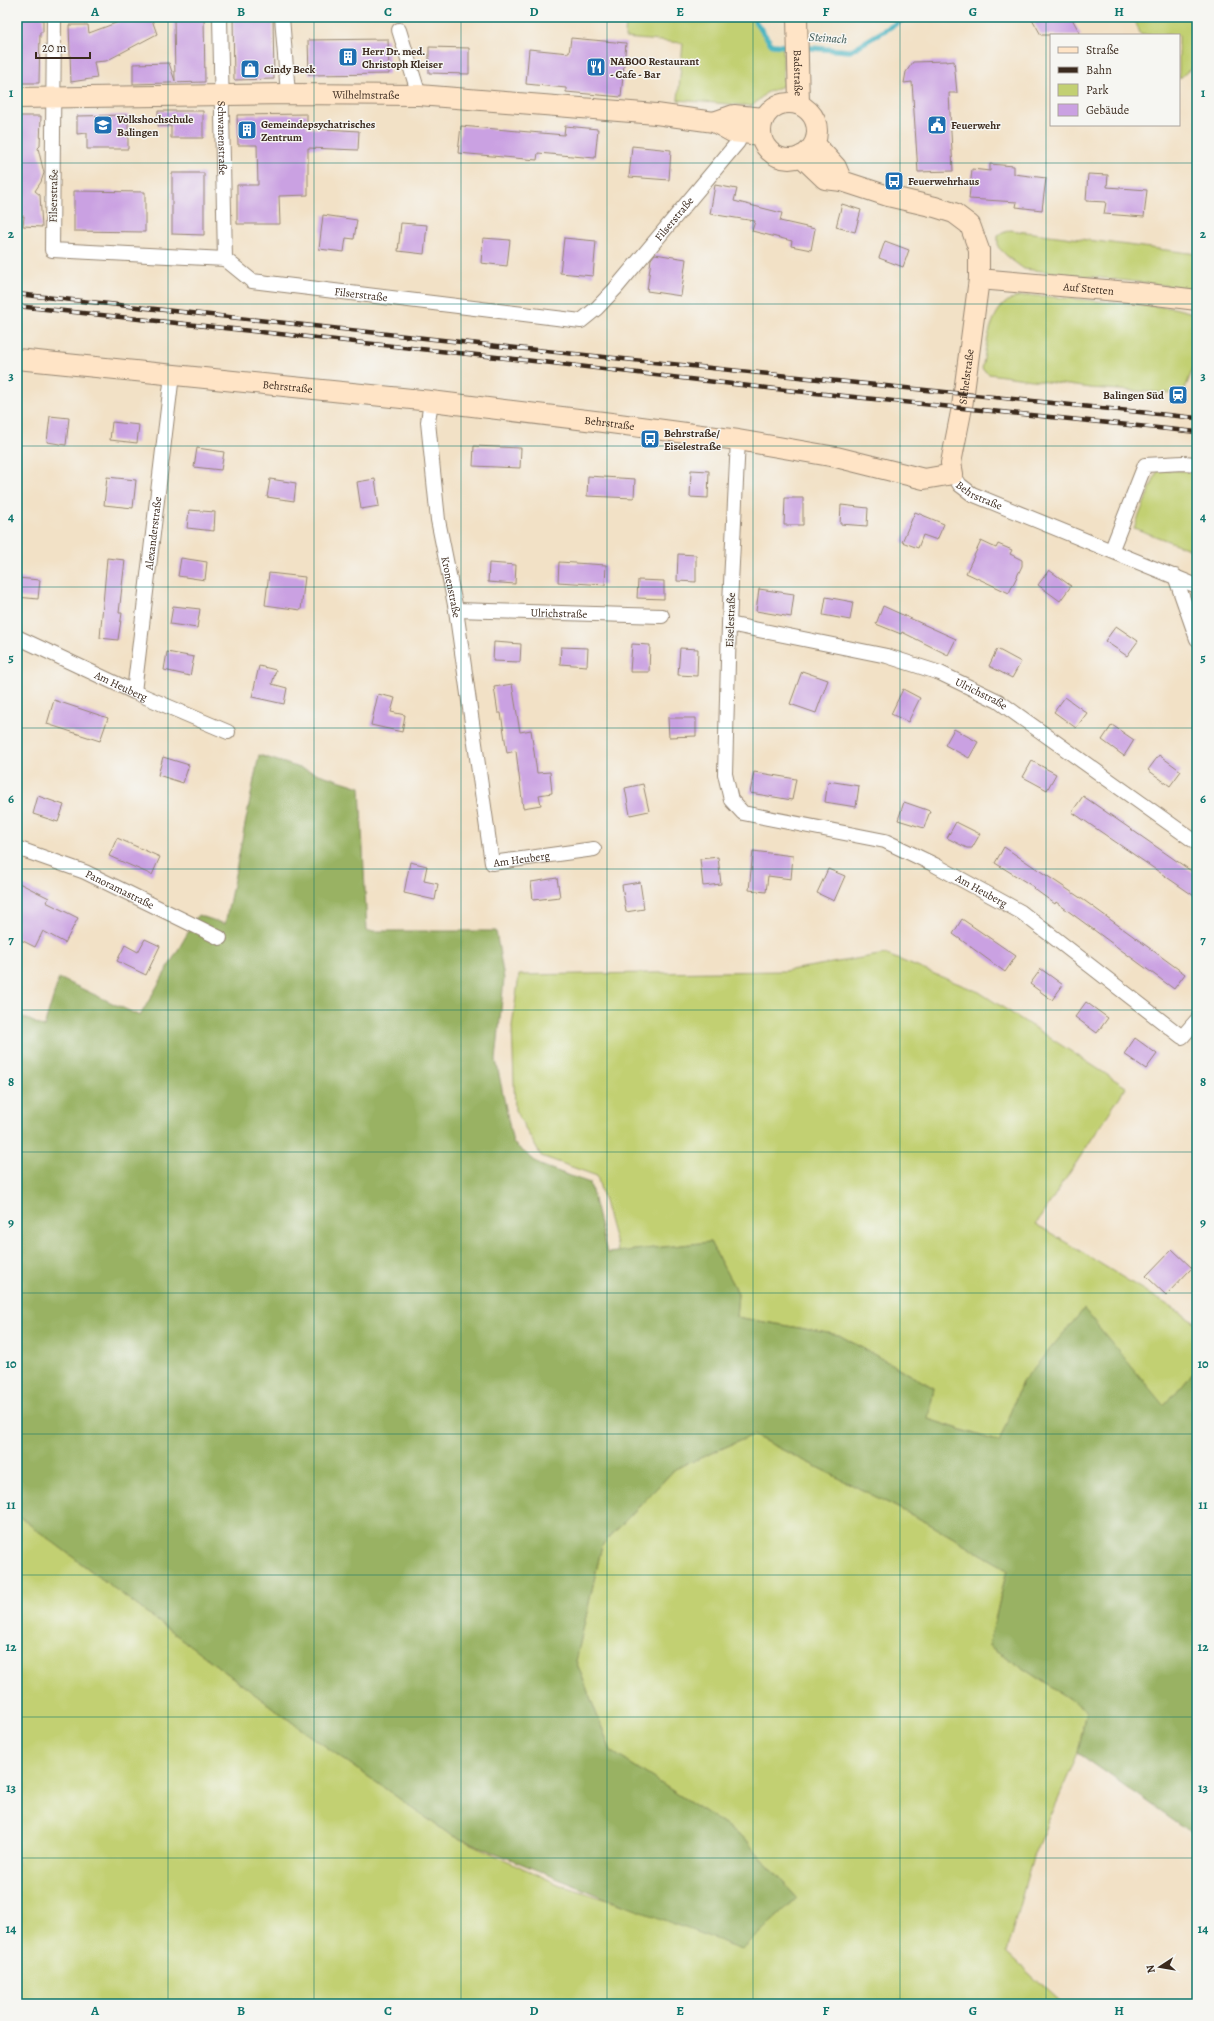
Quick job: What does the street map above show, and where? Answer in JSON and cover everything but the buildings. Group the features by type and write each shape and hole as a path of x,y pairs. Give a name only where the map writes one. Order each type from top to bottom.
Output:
{"street":[{"path":"54,17 54,98"},
{"name":"Schwanenstraße","path":"220,17 225,259"},
{"path":"282,17 288,94"},
{"name":"Badstraße","path":"797,22 799,104"},
{"path":"399,30 419,95"},
{"name":"Wilhelmstraße","path":"17,98 288,94 419,95 589,107 656,114 714,122 732,132 740,132 762,126"},
{"name":"Filserstraße","path":"54,98 52,250 225,259 252,281 581,321 597,308 615,289 738,142 740,132"},
{"path":"786,103 799,104 810,111 816,122 818,134 808,150 793,159 781,158 770,151 762,126 774,107 786,103"},
{"name":"Wilhelmstraße","path":"714,122 734,115 762,126"},
{"name":"Sichelstraße","path":"808,150 836,167 842,181 888,196 954,213 970,226 979,250 979,279 962,407 951,463 953,474"},
{"name":"Auf Stetten","path":"979,279 1140,293 1197,300"},
{"name":"Behrstraße","path":"17,359 431,401 738,440 836,457 924,479 953,474 960,485 972,494 1112,549 1197,586"},
{"name":"Alexanderstraße","path":"134,692 172,375"},
{"name":"Kronenstraße","path":"431,401 428,422 438,520 456,610 479,772"},
{"name":"Eiselestraße","path":"731,800 725,774 729,624 738,440"},
{"path":"1112,549 1145,465 1184,463 1197,464"},
{"path":"1175,576 1197,639"},
{"name":"Ulrichstraße","path":"456,610 662,616"},
{"name":"Ulrichstraße","path":"729,624 887,656 940,674 998,701 1197,843"},
{"name":"Am Heuberg","path":"17,637 134,692 228,732"},
{"name":"Am Heuberg","path":"479,772 492,863 594,849"},
{"name":"Am Heuberg","path":"731,800 743,813 885,841 935,865 1021,912 1182,1037 1197,1020"},
{"name":"Panoramastraße","path":"17,848 85,872 220,938"}],"green space":[{"path":"602,17 752,17 772,45 783,46 783,86 766,93 752,106 678,100 683,43 625,38 626,19"},
{"path":"1133,17 1197,17 1197,63 1180,78 1180,34 1141,34"},
{"path":"1010,230 1197,254 1197,289 1024,269 1009,258 998,247 998,235"},
{"path":"1042,296 1174,308 1197,314 1197,358 1183,394 1090,388 989,374 982,369 991,327 1000,308 1008,301 1017,297"},
{"path":"1158,469 1197,472 1197,552 1134,528"},
{"path":"259,755 360,787 367,931 496,931 504,979 496,1060 513,1143 540,1165 590,1183 607,1253 710,1242 738,1294 736,1317 839,1335 934,1388 928,1419 999,1442 1022,1382 1084,1309 1164,1406 1197,1368 1197,1836 1078,1753 1086,1710 989,1646 1007,1569 926,1522 753,1435 675,1469 602,1545 576,1661 611,1751 742,1836 797,1898 742,1949 615,1902 449,1834 297,1726 17,1515 17,1014 44,1027 59,978 140,1016 198,915 225,924"},
{"path":"885,954 979,992 1126,1087 1036,1224 1197,1323 1197,1368 1164,1406 1022,1382 1000,1442 928,1419 934,1388 839,1335 736,1317 738,1294 710,1242 618,1252 597,1176 541,1156 515,1110 512,1026 519,975 784,971"},
{"path":"753,1435 926,1522 1007,1569 989,1646 1086,1710 1078,1753 1034,1854 1006,1952 1062,2004 17,2004 17,1515 297,1726 449,1834 558,1884 703,1931 742,1949 797,1898 742,1836 611,1751 576,1661 602,1545 675,1469"}],"waterway":[{"name":"Steinach","path":"752,17 772,45 850,51 907,17"}],"railway":[{"path":"17,294 507,347 1197,418"},
{"path":"17,306 552,363 776,389 1197,432"}],"place":[{"name":"Herr Dr. med. Christoph Kleiser","path":"348,57"},
{"name":"NABOO Restaurant - Cafe - Bar","path":"596,67"},
{"name":"Cindy Beck","path":"250,69"},
{"name":"Volkshochschule Balingen","path":"103,125"},
{"name":"Feuerwehr","path":"937,125"},
{"name":"Gemeindepsychatrisches Zentrum","path":"247,130"},
{"name":"Feuerwehrhaus","path":"894,181"},
{"name":"Balingen Süd","path":"1178,395"},
{"name":"Behrstraße/ Eiselestraße","path":"650,439"}]}
